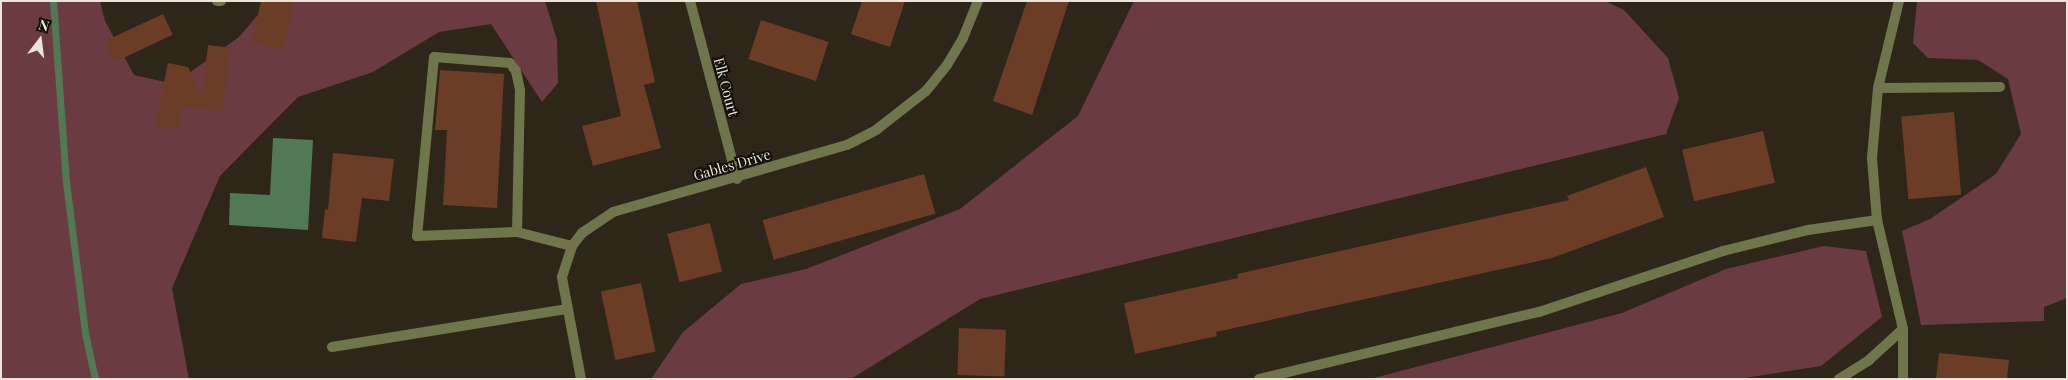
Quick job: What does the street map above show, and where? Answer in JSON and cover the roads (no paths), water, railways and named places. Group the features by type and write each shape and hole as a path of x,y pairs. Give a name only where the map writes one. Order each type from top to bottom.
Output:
{"street":[{"path":"217,1 222,1"},
{"name":"Elk Court","path":"690,1 736,179"},
{"name":"Gables Drive","path":"580,379 566,309 562,277 572,246 594,222 613,212 736,179 847,145 902,112 947,65 963,38 978,1"},
{"path":"1899,1 1878,88 1872,158 1877,220 1902,329 1903,379"},
{"path":"517,232 520,90 516,71 510,63 434,57 417,236 517,232 572,246"},
{"path":"1878,88 2000,87"},
{"path":"1259,379 1539,312 1723,251 1808,230 1877,220"},
{"path":"332,347 566,309"},
{"path":"1839,379 1869,360 1902,329"}],"waterway":[{"path":"53,1 66,182 85,333 95,379"}]}
